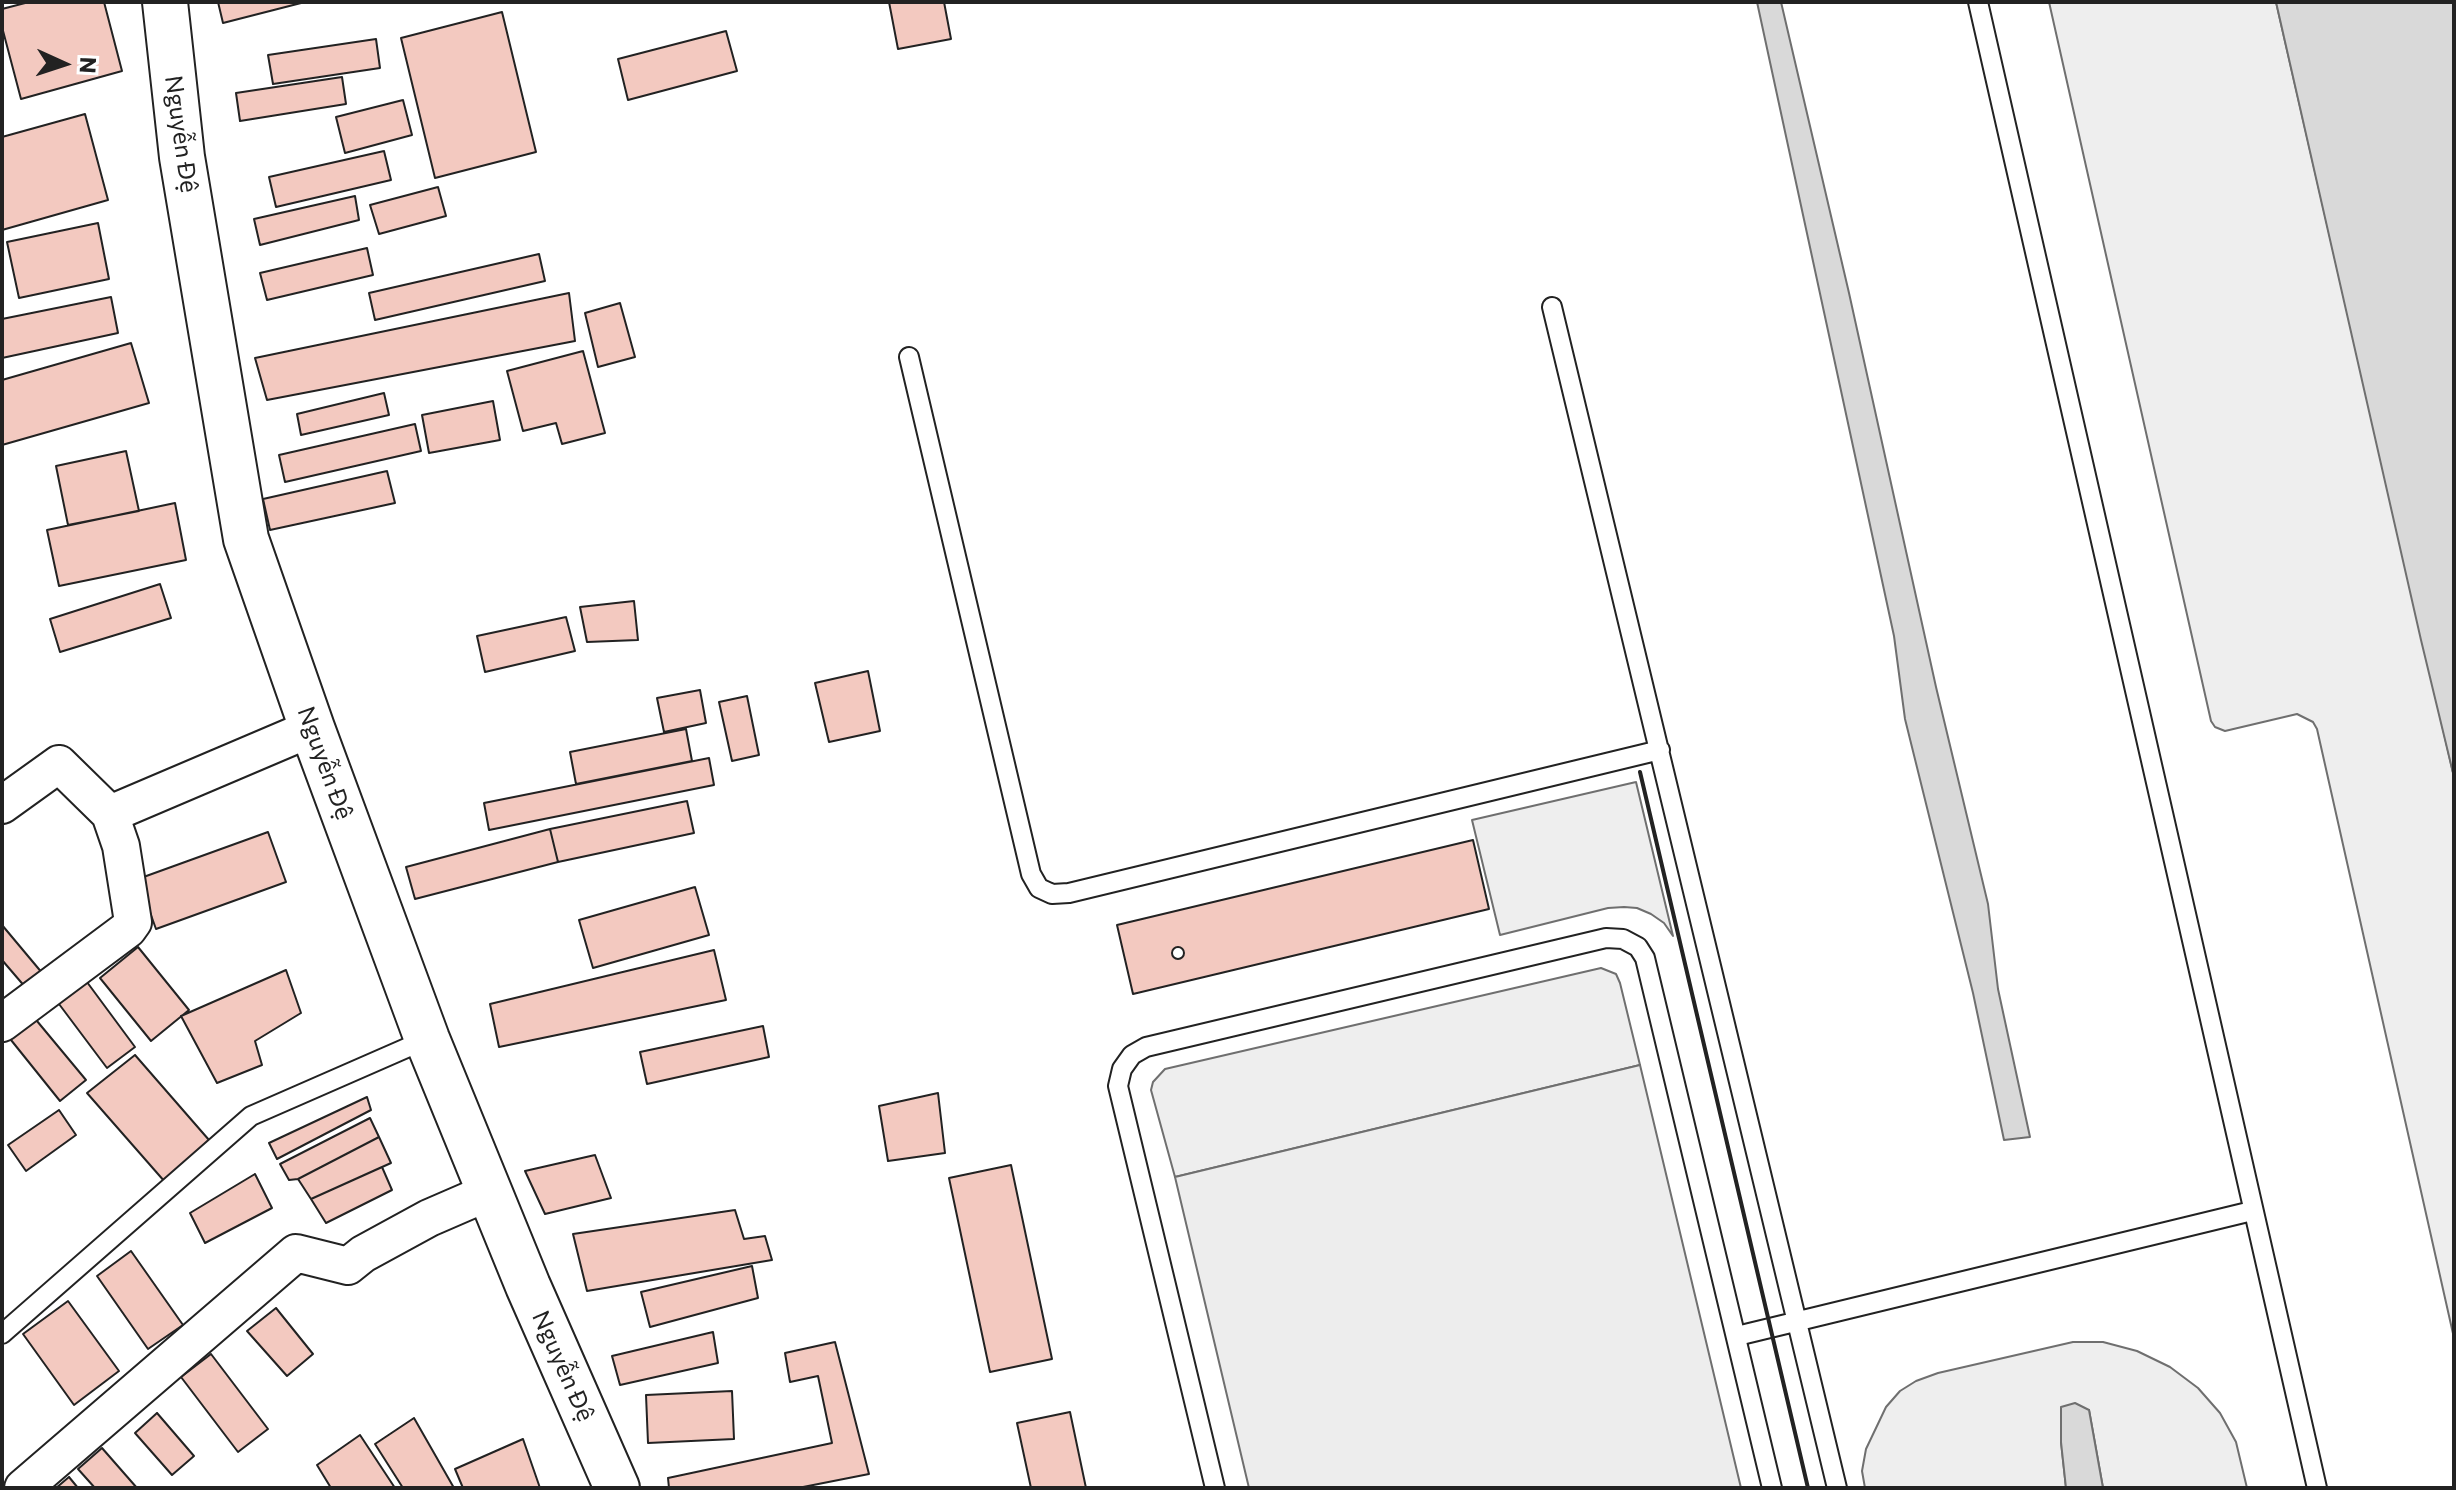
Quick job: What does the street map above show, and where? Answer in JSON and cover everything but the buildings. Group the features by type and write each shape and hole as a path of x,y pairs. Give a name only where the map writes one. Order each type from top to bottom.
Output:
{"street":[{"name":"Nguyễn Đệ","path":"165,2 182,157 246,539 427,1039 528,1286 615,1487"},
{"path":"110,814 312,728"},
{"path":"2,805 59,764 110,814 121,846 122,868 133,922 128,929 2,1023"},
{"path":"23,1488 296,1253 348,1266 363,1254 429,1218 489,1192"}],"lane":[{"path":"1978,2 2317,1488"},
{"path":"1552,307 1837,1488"},
{"path":"909,357 1031,874 1039,888 1052,894 1069,893 1660,750"},
{"path":"1215,1488 1118,1086 1122,1069 1132,1055 1146,1047 1606,938 1623,939 1638,947 1645,958 1772,1488"},
{"path":"2,1334 251,1116 427,1039"},
{"path":"1737,1336 2252,1211"}],"shaded area":[{"path":"1757,2 1781,2 1988,904 1998,989 2030,1137 2004,1140 1973,993 1905,719 1894,636"},
{"path":"2049,2 2276,2 2454,777 2454,1338 2317,729 2313,722 2297,714 2225,731 2215,727 2211,721"},
{"path":"2276,2 2454,2 2454,777 2421,640"},
{"path":"1636,782 1673,936 1664,923 1651,914 1624,907 1608,908 1500,935 1472,820"},
{"path":"1601,968 1616,974 1620,983 1640,1065 1175,1177 1151,1090 1153,1082 1165,1069"},
{"path":"1640,1065 1741,1488 1249,1488 1175,1177"},
{"path":"2073,1342 2103,1342 2137,1351 2170,1367 2198,1388 2220,1413 2236,1442 2247,1488 2103,1488 2089,1410 2061,1442 2066,1488 1865,1488 1862,1471 1866,1449 1886,1407 1900,1391 1938,1373"},
{"path":"2075,1403 2089,1410 2103,1488 2066,1488 2061,1407"}],"wall":[{"path":"1640,772 1808,1488"}]}
